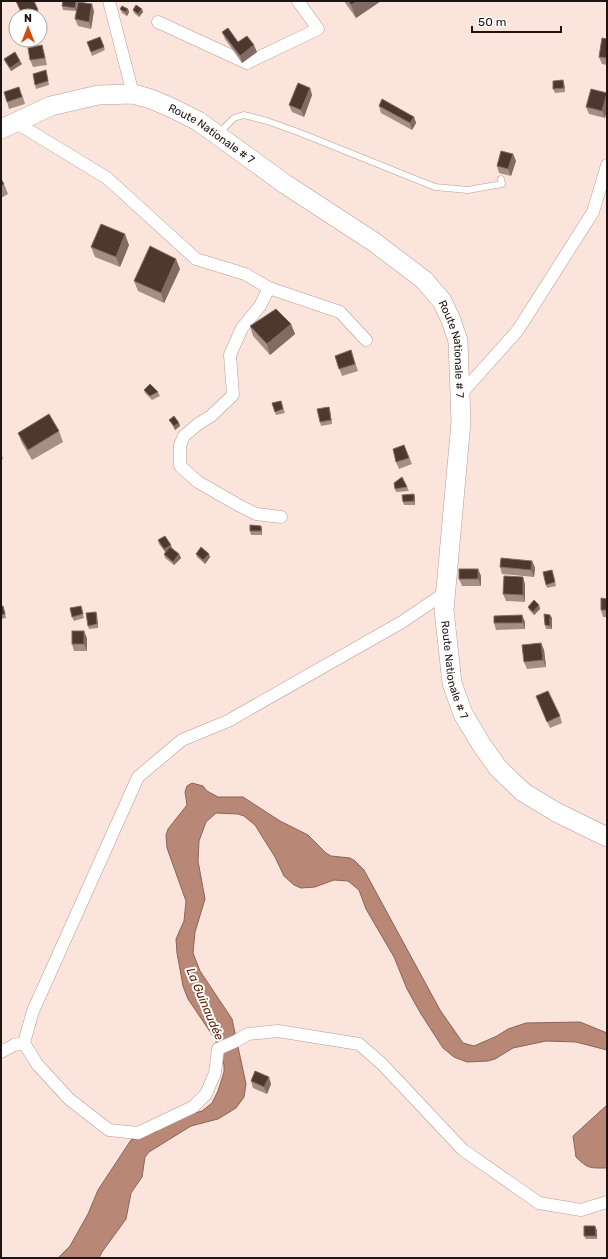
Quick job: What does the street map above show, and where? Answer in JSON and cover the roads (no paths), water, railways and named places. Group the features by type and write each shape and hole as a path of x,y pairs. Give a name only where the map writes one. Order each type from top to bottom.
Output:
{"main road":[{"name":"Route Nationale # 7","path":"8,126 51,106 98,95 133,94 172,108 198,121 285,184 374,242 424,280 442,302 451,320 458,341 461,422 444,610 452,683 463,714 481,744 498,768 523,792 556,812 607,837"}],"street":[{"path":"109,1 133,94"},
{"path":"158,22 247,63 318,29 298,1"},
{"path":"8,126 106,178 196,259 245,274 269,288 340,312 366,340"},
{"path":"460,395 518,330 593,212 607,165"},
{"path":"269,288 260,306 242,328 230,355 233,395 211,416 198,424 184,436 180,445 180,466 198,482 240,506 256,514 281,517"},
{"path":"445,593 402,622 228,721 182,740 138,777 33,1011 24,1043 37,1064 69,1099 109,1130 138,1133 193,1107 206,1094 216,1074 218,1049 248,1034 278,1031 359,1044 382,1064 463,1150 539,1203 581,1210 607,1202"},
{"path":"1,1052 14,1045 24,1043"}],"lane":[{"path":"217,135 234,118 244,115 298,132 435,187 468,190 502,184 501,179"}],"water":[{"name":"La Guinaudée","path":"192,783 203,786 207,791 218,797 243,797 280,821 308,835 331,856 350,858 355,861 364,870 440,1010 463,1043 474,1046 497,1036 508,1029 526,1023 580,1022 607,1033 607,1050 576,1042 546,1041 513,1048 495,1059 488,1061 467,1062 454,1057 443,1048 421,1014 407,989 394,957 366,909 359,890 348,881 334,880 315,887 301,888 294,885 284,876 275,857 255,825 244,816 238,814 216,813 206,822 199,841 198,861 205,899 195,932 193,953 200,971 232,1019 246,1084 244,1097 236,1108 218,1119 191,1126 149,1152 145,1157 142,1177 131,1193 126,1219 99,1258 58,1258 70,1246 88,1214 98,1190 131,1140 156,1132 163,1125 181,1117 202,1111 212,1103 218,1091 224,1072 224,1065 215,1039 188,999 183,986 177,953 176,939 184,921 186,901 167,848 166,835 168,829 187,805 185,792 187,786"},
{"path":"607,1105 607,1168 590,1167 576,1157 573,1136"}]}
